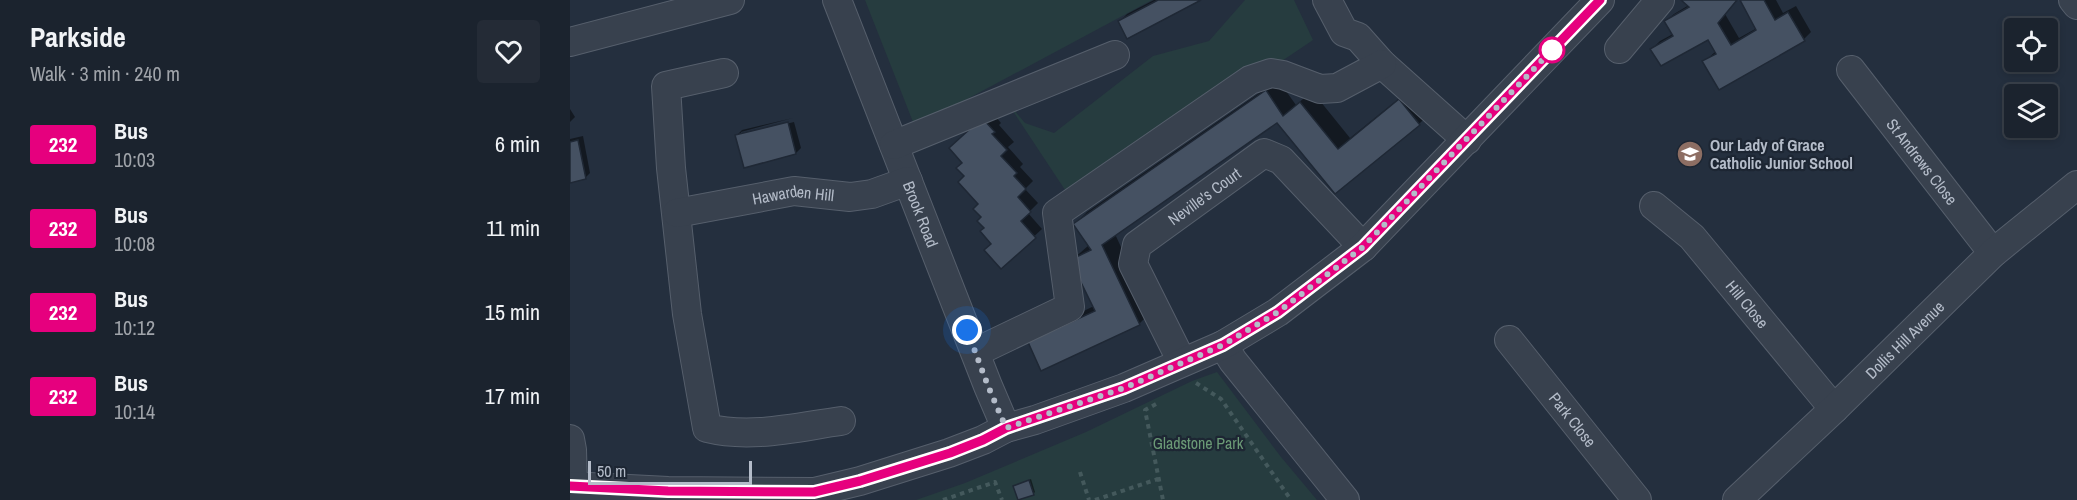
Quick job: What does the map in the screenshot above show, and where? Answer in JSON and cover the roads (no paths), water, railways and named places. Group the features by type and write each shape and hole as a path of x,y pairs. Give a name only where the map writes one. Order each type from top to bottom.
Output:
{"street":[{"name":"Brook Road","path":"837,0 1006,428"},
{"path":"1327,0 1344,32 1358,36 1383,64 1467,140"},
{"path":"570,439 572,486 798,496 860,481 950,453 1006,428 1124,388 1187,371 1223,345 1278,312 1363,247 1600,0"},
{"path":"1619,49 1660,0"},
{"path":"2073,0 2077,5"},
{"path":"570,42 724,1"},
{"path":"894,145 1115,55"},
{"path":"976,352 1070,307 1057,213 1250,80 1271,73 1283,75 1320,89 1337,88 1383,64"},
{"name":"St Andrews Close","path":"1851,70 1993,253"},
{"path":"724,73 666,86 671,168 687,314 707,428 746,434 841,421"},
{"name":"Neville's Court","path":"1187,371 1134,264 1137,245 1264,153 1281,160 1363,247"},
{"name":"Hawarden Hill","path":"677,213 794,191 850,197 872,194 908,181"},
{"name":"Dollis Hill Avenue","path":"1737,500 1834,409 1993,253 2077,185"},
{"name":"Hill Close","path":"1654,206 1692,237 1834,409"},
{"name":"Park Close","path":"1509,340 1637,500"},
{"path":"1223,345 1233,361 1345,500"}],"place":[{"name":"Our Lady of Grace Catholic Junior School","path":"1690,154"}],"park label":[{"name":"Gladstone Park","path":"1198,443"}]}
